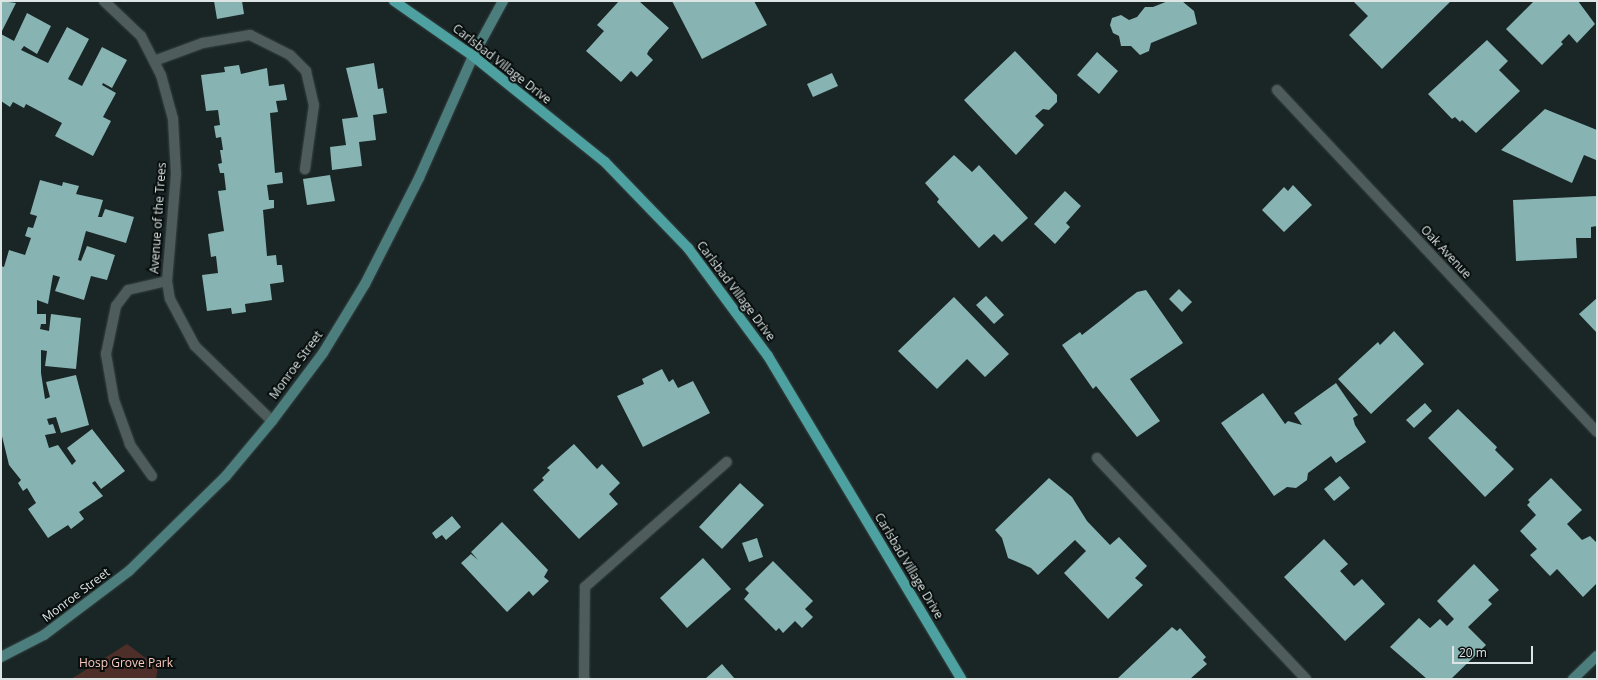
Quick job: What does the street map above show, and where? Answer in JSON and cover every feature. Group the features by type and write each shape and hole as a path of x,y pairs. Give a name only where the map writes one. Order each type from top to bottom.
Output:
{"main road":[{"name":"Carlsbad Village Drive","path":"394,1 473,56 605,162 688,248 711,275 768,356 961,679"},
{"name":"Monroe Street","path":"1,657 44,634 130,571 226,476 272,421 323,353 365,284 419,178 473,56 503,1"},
{"path":"1573,679 1597,656"}],"street":[{"name":"Avenue of the Trees","path":"104,1 141,36 161,75 174,126 176,174 167,280 170,299 195,346 272,421"},
{"path":"154,61 203,43 250,35 290,55 306,70 314,105 305,169"},
{"name":"Oak Avenue","path":"1277,90 1597,432"},
{"path":"152,476 130,444 114,400 106,354 116,306 128,290 167,280"},
{"path":"1097,458 1306,679"},
{"path":"584,679 585,587 728,462"}],"green space":[{"name":"Hosp Grove Park","path":"127,644 158,667 156,679 71,679"}],"building":[{"path":"1,1 16,3 2,31 1,30"},
{"path":"214,1 242,1 244,14 217,19"},
{"path":"619,1 639,1 669,28 647,54 653,60 637,77 631,71 621,82 586,51 604,31 597,25"},
{"path":"672,1 754,1 767,25 702,59"},
{"path":"1168,1 1182,1 1194,11 1197,24 1151,43 1149,51 1140,55 1131,46 1121,46 1119,36 1113,33 1110,25 1112,18 1121,15 1129,20 1137,17 1145,7 1153,7"},
{"path":"1353,1 1451,1 1382,69 1349,35 1368,16"},
{"path":"1534,1 1578,1 1595,24 1577,43 1569,34 1561,42 1563,44 1542,65 1506,29"},
{"path":"27,13 51,26 37,54 24,46 21,50 48,63 67,27 89,39 68,79 82,86 102,47 127,60 112,88 103,83 102,85 116,93 103,117 111,121 93,156 55,136 62,123 26,104 24,108 13,102 10,107 1,101 1,34 14,41"},
{"path":"1487,40 1508,61 1499,70 1520,91 1476,133 1462,120 1460,122 1455,117 1452,119 1428,94"},
{"path":"1015,51 1057,95 1057,102 1049,110 1043,109 1035,116 1044,125 1016,155 964,100"},
{"path":"1097,52 1118,71 1099,94 1077,75"},
{"path":"374,63 378,89 383,88 387,113 373,115 376,140 359,142 362,166 332,170 330,147 346,145 342,119 358,117 346,68"},
{"path":"239,65 241,74 267,68 269,86 284,84 287,100 276,101 278,112 270,113 275,173 282,172 283,183 267,185 269,200 274,200 274,208 263,210 267,256 276,255 277,265 282,265 284,282 270,284 272,300 245,304 246,312 232,314 231,308 207,311 202,275 218,273 216,256 211,257 208,234 224,231 218,191 226,190 224,173 220,173 218,164 222,163 220,150 223,150 221,137 216,138 214,126 220,125 218,110 206,111 201,75 225,72 224,67"},
{"path":"832,73 838,86 813,97 807,84"},
{"path":"1545,109 1597,130 1596,160 1584,155 1572,183 1501,150"},
{"path":"954,155 972,172 979,165 1028,218 1002,242 994,234 979,248 937,202 939,199 925,183"},
{"path":"330,175 335,201 307,205 303,179"},
{"path":"40,180 62,186 63,182 79,186 76,194 103,200 98,217 102,217 105,209 134,217 126,243 86,231 78,260 81,261 87,246 115,255 107,280 91,276 84,300 55,291 60,277 53,275 48,304 37,300 37,314 46,314 46,324 41,324 40,329 49,331 51,314 81,318 76,369 45,366 47,351 41,350 41,373 45,399 50,397 46,382 76,375 89,425 61,433 56,417 47,419 49,425 53,424 56,433 45,435 49,448 58,445 72,465 76,461 67,448 92,429 125,471 101,489 95,481 92,483 103,496 79,512 84,519 71,529 68,525 48,538 28,509 36,503 27,488 23,491 18,483 21,480 9,465 1,432 1,266 4,267 9,250 25,255 31,238 25,236 28,227 33,228 37,216 30,214"},
{"path":"1293,185 1312,205 1284,232 1262,210 1284,187 1288,191"},
{"path":"1065,191 1081,206 1066,223 1070,227 1055,244 1034,224"},
{"path":"1597,196 1597,226 1591,227 1591,238 1576,238 1577,258 1516,261 1513,200"},
{"path":"1179,289 1192,302 1182,312 1169,299"},
{"path":"1146,290 1183,343 1130,379 1160,421 1137,437 1096,386 1093,389 1062,345 1080,332 1082,335 1137,292"},
{"path":"986,296 1004,315 994,324 976,305"},
{"path":"954,297 1009,354 985,377 967,359 937,389 898,351"},
{"path":"1597,298 1597,333 1579,314"},
{"path":"1394,331 1424,364 1371,414 1338,379 1378,342 1380,345"},
{"path":"662,369 669,382 673,379 678,388 693,381 710,413 643,447 617,396 644,384 642,379"},
{"path":"1336,383 1358,415 1353,418 1355,425 1366,442 1336,463 1331,456 1308,473 1307,480 1296,488 1287,487 1274,496 1221,423 1263,393 1285,424 1288,421 1302,425 1294,413"},
{"path":"1425,403 1432,411 1414,428 1406,420"},
{"path":"1458,409 1497,447 1495,450 1514,469 1485,497 1428,438"},
{"path":"574,444 597,469 602,464 620,483 609,494 618,504 579,539 533,490 544,480 542,478 550,470 547,468"},
{"path":"1340,476 1350,488 1334,501 1324,489"},
{"path":"1049,478 1072,497 1087,521 1110,545 1119,537 1147,566 1135,578 1143,585 1108,619 1064,573 1086,551 1075,540 1038,575 1031,568 1008,558 1002,538 995,530"},
{"path":"1551,478 1582,510 1567,524 1582,540 1590,536 1597,543 1597,583 1583,597 1557,569 1550,576 1530,555 1537,549 1520,531 1536,515 1527,505 1530,502 1528,500"},
{"path":"740,483 764,505 722,549 699,527"},
{"path":"452,516 461,527 446,540 442,535 436,539 432,533"},
{"path":"502,522 548,570 544,577 549,581 533,596 529,591 507,612 461,563 471,554 478,560 471,552"},
{"path":"757,538 763,557 749,562 742,543"},
{"path":"1324,539 1348,564 1340,571 1354,586 1362,579 1385,604 1345,641 1284,577"},
{"path":"703,558 731,589 687,628 660,598"},
{"path":"773,561 813,601 805,609 813,617 802,628 795,621 783,633 779,628 776,631 744,599 749,593 745,589"},
{"path":"1474,564 1499,590 1488,600 1492,604 1468,627 1486,645 1451,679 1427,679 1390,647 1419,618 1430,628 1440,619 1447,626 1454,619 1437,601"},
{"path":"1172,627 1177,631 1180,628 1206,657 1203,660 1207,664 1190,679 1117,679"},
{"path":"722,664 735,679 705,679"}]}
